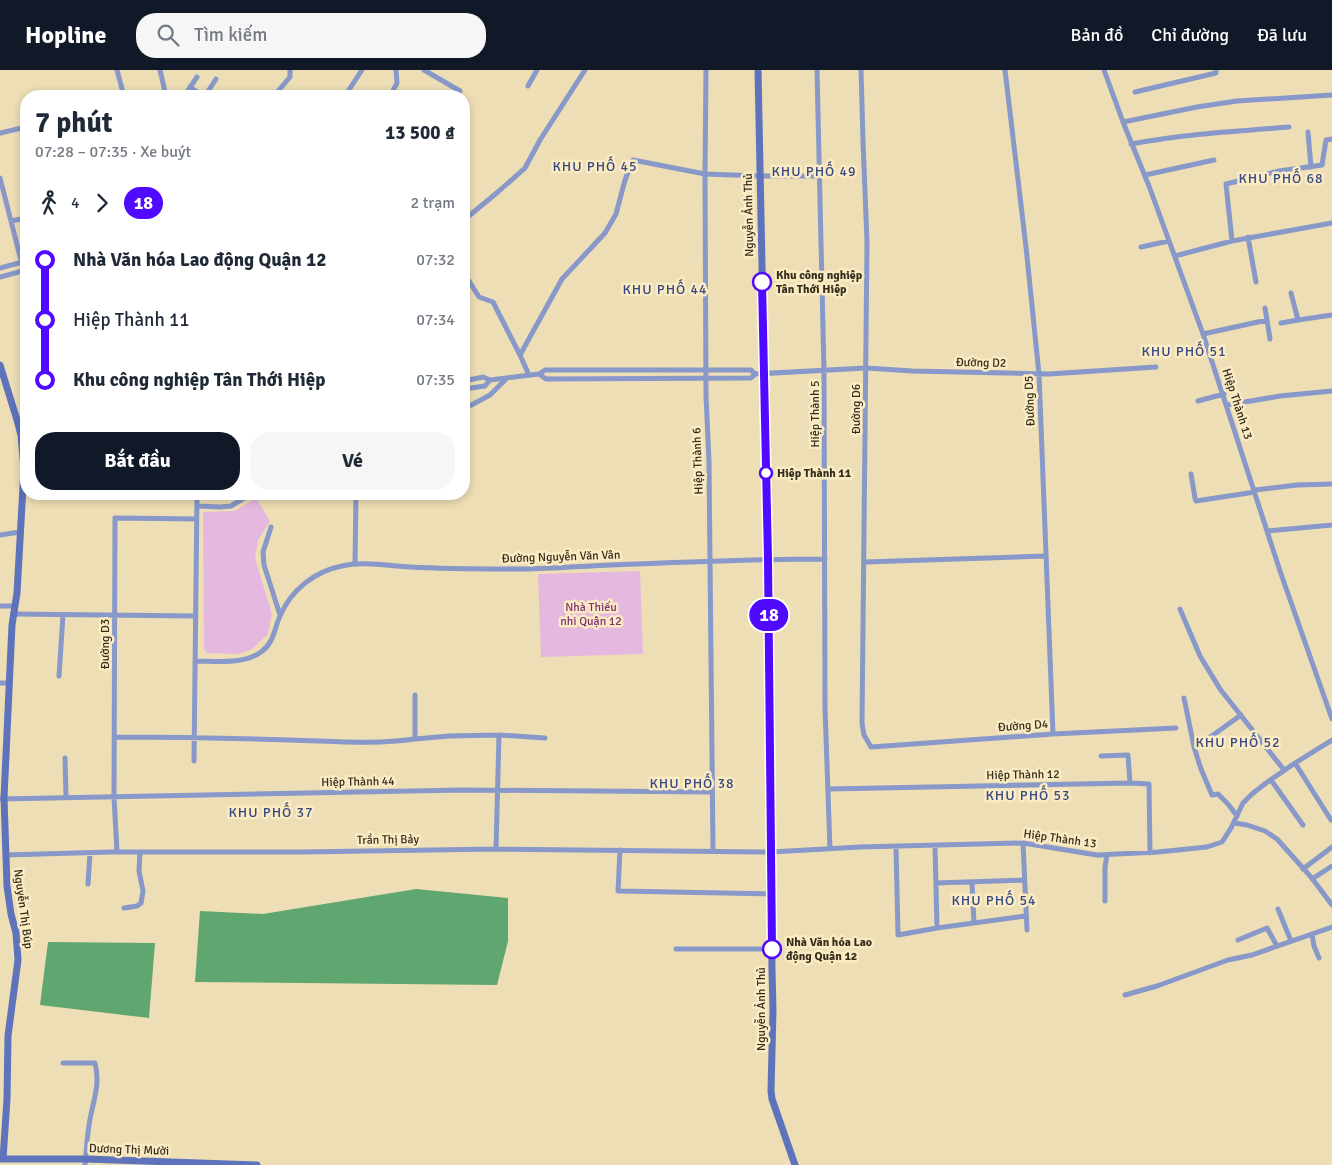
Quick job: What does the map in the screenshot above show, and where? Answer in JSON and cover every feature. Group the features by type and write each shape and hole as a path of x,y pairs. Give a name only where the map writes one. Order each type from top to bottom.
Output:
{"main road":[{"name":"Nguyễn Ảnh Thủ","path":"758,70 768,559 773,1010 772,1099 795,1165"},
{"name":"Nguyễn Thị Búp","path":"0,365 20,428"},
{"name":"Nguyễn Thị Búp","path":"1,1159 7,1099 8,1036 18,960 16,933 10,914 3,870 6,855 2,799 22,500"},
{"name":"Dương Thị Mười","path":"1,1159 11,1162 257,1165"}],"street":[{"path":"117,70 122,90"},
{"path":"160,70 165,90"},
{"path":"279,90 290,77 290,70"},
{"path":"349,90 362,70"},
{"path":"394,90 398,83 396,70"},
{"path":"424,70 458,90"},
{"path":"470,215 525,168 540,140 585,70"},
{"name":"Hiệp Thành 6","path":"706,70 706,378 713,850"},
{"name":"Hiệp Thành 5","path":"817,70 824,371 825,708 830,849"},
{"name":"Đường D6","path":"861,70 867,242 862,723 864,735 871,747"},
{"name":"Đường D5","path":"1005,70 1039,374 1052,734"},
{"name":"Hiệp Thành 13","path":"1104,70 1204,334 1280,571 1332,715"},
{"path":"1134,92 1216,73 1216,70"},
{"path":"528,86 536,71"},
{"path":"188,90 197,78"},
{"path":"208,90 216,79"},
{"path":"190,87 195,90"},
{"path":"1123,122 1197,107 1237,102 1332,96"},
{"path":"1131,144 1207,133 1289,127"},
{"path":"0,133 20,128"},
{"path":"1308,132 1311,167"},
{"path":"1232,241 1226,184 1279,171 1322,165 1326,140 1332,139"},
{"path":"520,355 562,279 604,233 616,214 625,180 633,160 705,174 819,176"},
{"path":"1145,175 1214,160"},
{"path":"0,178 20,249"},
{"path":"11,221 20,219"},
{"path":"1175,256 1248,237 1332,223"},
{"path":"1248,237 1256,282"},
{"path":"1141,247 1169,241"},
{"path":"0,268 20,262"},
{"path":"0,277 20,271"},
{"path":"470,284 478,298 493,302 529,375"},
{"path":"1291,293 1298,320"},
{"path":"1265,308 1270,339"},
{"path":"1281,323 1332,315"},
{"path":"1204,334 1267,320"},
{"name":"Đường D2","path":"755,374 866,368 1039,374 1156,367"},
{"path":"470,380 483,377 490,380 539,374 546,370 751,370 755,374 751,378 546,378 539,374"},
{"path":"470,406 490,395 506,378"},
{"path":"470,388 485,386 490,380"},
{"path":"1227,404 1332,391 1332,395"},
{"path":"1198,401 1224,394"},
{"path":"1191,474 1196,501 1297,485 1332,484"},
{"path":"194,761 197,500"},
{"path":"197,506 231,506 241,500"},
{"path":"355,564 356,500"},
{"name":"Đường D3","path":"117,852 114,797 115,518 197,519"},
{"path":"1268,531 1332,525"},
{"path":"271,527 264,552 264,565 280,615"},
{"path":"0,535 20,532"},
{"path":"865,562 1046,556"},
{"name":"Đường Nguyễn Văn Vân","path":"195,661 242,660 261,652 274,636 280,615 299,588 324,572 340,566 355,564 522,569 768,559 825,560"},
{"path":"0,606 14,610 63,615 196,616"},
{"path":"1180,610 1200,656 1220,688 1284,770"},
{"path":"59,676 63,615"},
{"path":"0,683 9,684"},
{"path":"415,695 415,739"},
{"path":"1184,698 1194,747 1212,795 1218,794 1237,816"},
{"path":"1194,747 1241,715"},
{"name":"Đường D4","path":"871,747 1052,734 1176,728"},
{"path":"114,737 194,737 343,742 399,741 449,736 499,735 545,738"},
{"path":"496,849 499,735"},
{"name":"Hiệp Thành 13","path":"771,852 896,846 1023,843 1106,855 1150,853 1216,845 1224,839 1243,803 1252,794 1284,770 1332,740"},
{"path":"1101,756 1128,755 1130,783"},
{"path":"65,758 66,797"},
{"path":"1295,763 1332,820"},
{"path":"1270,780 1303,825"},
{"name":"Hiệp Thành 12","path":"828,789 1149,784 1150,853"},
{"name":"Hiệp Thành 44","path":"2,799 497,790 712,792"},
{"path":"1234,823 1265,831 1277,839 1332,904"},
{"path":"1023,843 1027,930"},
{"path":"896,846 898,935 1026,916"},
{"path":"935,846 937,928"},
{"path":"1303,869 1332,847"},
{"name":"Trần Thị Bảy","path":"6,855 117,852 496,849 771,852"},
{"path":"620,850 618,891 771,894"},
{"path":"124,908 137,906 141,903 143,891 139,871 140,852"},
{"path":"88,884 90,853"},
{"path":"1105,900 1106,855"},
{"path":"1312,879 1332,866"},
{"path":"936,883 1024,880"},
{"path":"972,882 974,923"},
{"path":"1278,909 1291,941"},
{"path":"1125,995 1157,986 1228,960 1252,955 1332,927"},
{"path":"1238,940 1267,928 1276,946"},
{"path":"1312,934 1319,958"},
{"path":"676,949 772,950"},
{"path":"63,1064 95,1063 98,1081 89,1125 86,1162"}],"green space":[{"path":"253,500 257,500 270,521 258,540 255,558 272,614 268,634 252,649 238,654 207,653 204,649 203,512 235,511"},
{"name":"Nhà Thiếu nhi Quận 12","path":"640,571 643,654 541,657 538,574"}],"shaded area":[{"path":"416,889 508,898 508,941 497,985 195,982 200,911 263,914"},
{"path":"48,942 155,943 149,1018 40,1005"}],"bus line":[{"name":"18","path":"762,282 768,559 772,949"}],"place":[{"name":"Khu công nghiệp Tân Thới Hiệp","path":"762,282"},
{"name":"Hiệp Thành 11","path":"766,473"},
{"name":"Nhà Văn hóa Lao động Quận 12","path":"772,949"}],"district":[{"name":"KHU PHỐ 45","path":"595,166"},
{"name":"KHU PHỐ 49","path":"814,171"},
{"name":"KHU PHỐ 68","path":"1281,178"},
{"name":"KHU PHỐ 44","path":"665,289"},
{"name":"KHU PHỐ 51","path":"1184,351"},
{"name":"KHU PHỐ 52","path":"1238,742"},
{"name":"KHU PHỐ 38","path":"692,783"},
{"name":"KHU PHỐ 53","path":"1028,795"},
{"name":"KHU PHỐ 37","path":"271,812"},
{"name":"KHU PHỐ 54","path":"994,900"}]}
